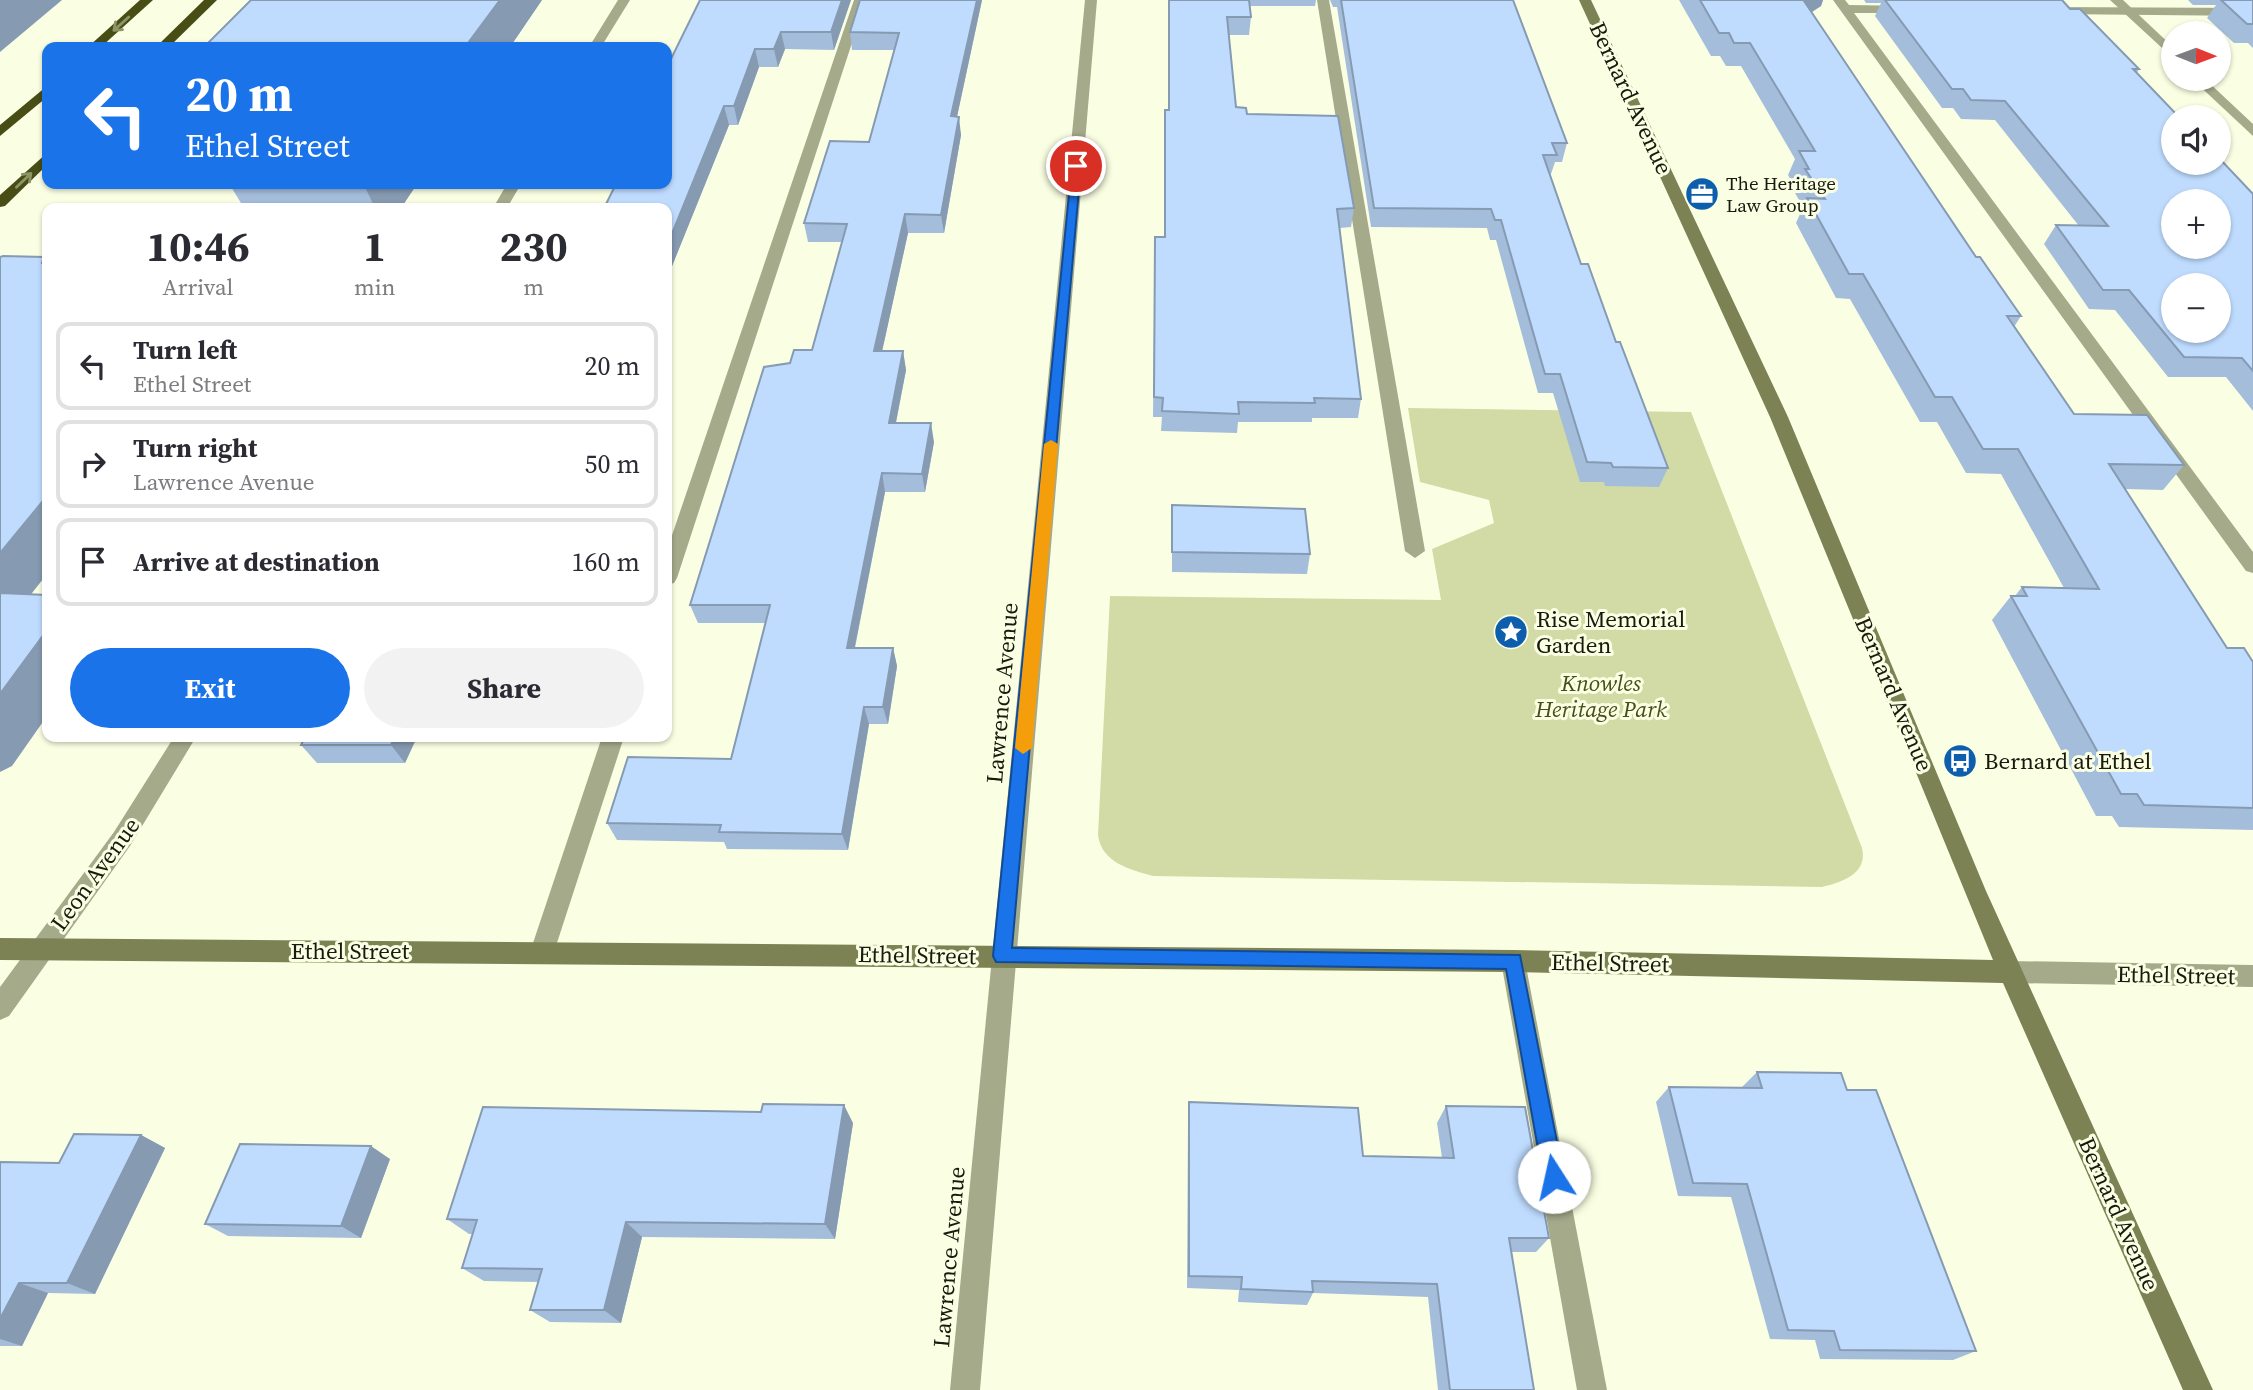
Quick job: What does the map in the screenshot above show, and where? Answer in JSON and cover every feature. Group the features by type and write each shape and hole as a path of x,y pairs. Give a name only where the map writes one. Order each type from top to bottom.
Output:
{"highway":[{"path":"100,42 147,0"},
{"path":"167,42 211,0"},
{"path":"0,132 42,94"},
{"path":"0,203 42,162"}],"street":[{"path":"599,42 624,0"},
{"path":"672,563 860,0"},
{"name":"Lawrence Avenue","path":"965,1390 1002,956 1091,0"},
{"path":"1323,0 1415,551"},
{"name":"Bernard Avenue","path":"1586,0 1779,416 2010,972 2198,1390"},
{"path":"2116,0 2161,43"},
{"path":"1842,4 1926,9"},
{"path":"1842,4 2253,566"},
{"path":"2034,10 2253,12"},
{"path":"2210,91 2253,132"},
{"name":"Leon Avenue","path":"0,1008 39,950 122,839 182,742"},
{"path":"542,952 611,742"},
{"name":"Ethel Street","path":"0,949 1513,961 2253,976"},
{"path":"1513,961 1592,1390"}],"green space":[{"name":"Knowles Heritage Park","path":"1408,408 1691,412 1862,848 1861,864 1852,875 1822,887 1153,876 1126,868 1105,852 1098,835 1110,596 1441,600 1432,549 1494,523 1489,500 1420,482"}],"building":[{"path":"251,0 500,0 469,42 209,42"},
{"path":"700,0 842,0 831,32 781,32 774,49 755,49 734,106 724,106 672,234 672,203 606,203 614,189 672,189 672,57"},
{"path":"860,0 977,0 951,116 959,117 941,215 905,214 874,351 903,351 889,423 931,423 922,474 882,473 847,648 893,648 883,707 864,707 842,834 719,832 721,825 607,823 628,757 731,759 770,605 690,605 764,367 790,363 794,350 812,350 847,224 804,223 830,141 869,142 899,33 850,32"},
{"path":"1169,0 1249,0 1251,17 1227,17 1236,107 1246,108 1247,114 1338,116 1354,208 1337,209 1361,399 1314,398 1315,403 1238,402 1239,414 1162,411 1163,398 1154,397 1155,237 1165,237 1165,110 1169,110"},
{"path":"1341,0 1513,0 1567,143 1552,143 1557,155 1543,155 1581,264 1588,264 1616,342 1620,342 1668,468 1613,467 1611,463 1587,462 1560,374 1545,374 1501,220 1495,220 1491,209 1374,208"},
{"path":"1700,0 1806,0 1804,1 1976,257 1980,257 2021,316 2007,316 2074,414 2147,415 2184,465 2109,464 2227,648 2244,648 2253,662 2253,808 2144,805 2137,794 2121,794 2011,596 2027,596 2022,587 2099,589 2018,449 1983,449 1952,397 1935,397 1863,274 1849,274 1807,198 1825,199 1805,169 1809,169 1799,151 1815,151 1750,43 1734,43 1729,33 1719,33"},
{"path":"1885,0 2062,0 2070,9 2080,9 2139,69 2133,69 2168,105 2161,105 2161,175 2231,175 2231,171 2253,194 2253,371 2242,358 2184,357 2173,343 2231,343 2231,273 2161,273 2161,329 2129,290 2103,290 2056,225 2108,226 2005,101 1971,100 1963,89 1952,89"},
{"path":"2221,0 2253,0 2253,24 2247,24"},
{"path":"0,257 42,257 42,502 0,553"},
{"path":"1172,505 1305,509 1310,554 1172,552"},
{"path":"0,593 42,595 42,637 0,694"},
{"path":"302,742 392,742 391,745 301,745"},
{"path":"1757,1072 1841,1073 1847,1090 1876,1090 1976,1351 1840,1350 1834,1331 1788,1330 1747,1184 1693,1183 1669,1087 1762,1088"},
{"path":"1189,1102 1358,1108 1363,1156 1454,1158 1446,1106 1525,1107 1549,1238 1509,1238 1534,1390 1450,1390 1437,1284 1312,1281 1313,1292 1241,1289 1242,1277 1189,1276"},
{"path":"763,1104 844,1105 825,1224 626,1222 604,1310 530,1310 542,1269 462,1268 477,1220 447,1219 483,1107 761,1112"},
{"path":"74,1134 141,1135 67,1283 19,1283 0,1319 0,1162 59,1163"},
{"path":"240,1144 371,1146 341,1226 205,1224"}],"slow traffic":[{"path":"1023,748 1051,444"}],"place":[{"name":"The Heritage Law Group","path":"1702,194"},
{"name":"Rise Memorial Garden","path":"1511,632"},
{"name":"Bernard at Ethel","path":"1960,761"}],"route":[{"path":"1076,166 1018,810 1002,956 1513,961 1554,1177"}]}
